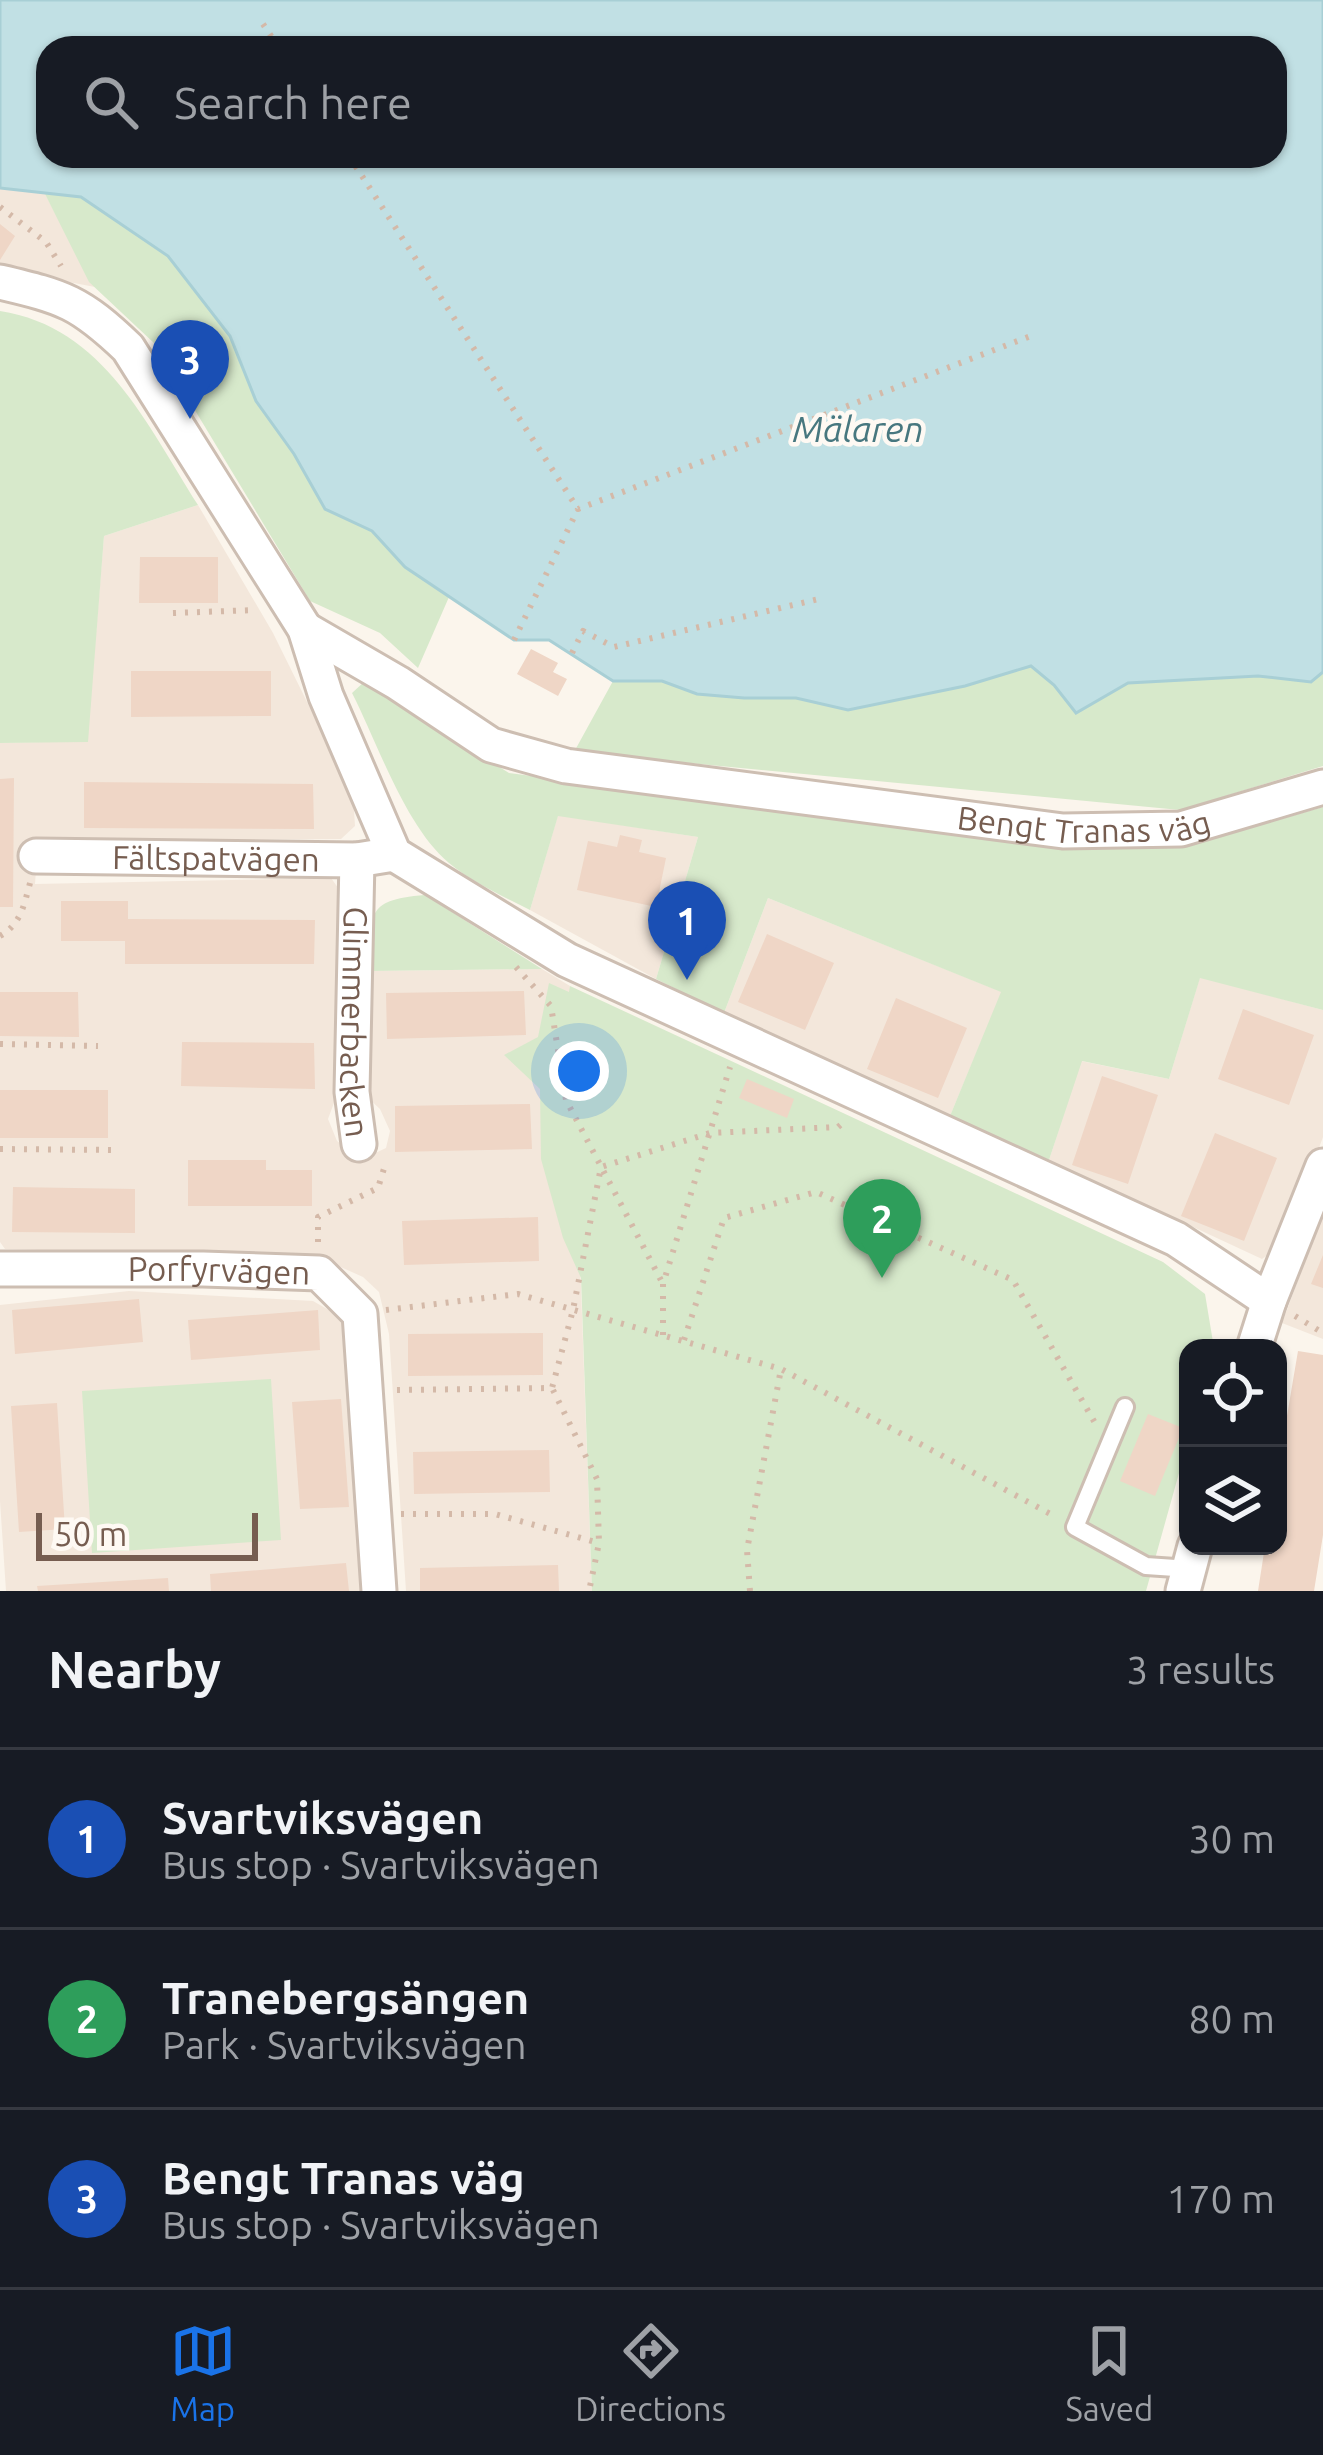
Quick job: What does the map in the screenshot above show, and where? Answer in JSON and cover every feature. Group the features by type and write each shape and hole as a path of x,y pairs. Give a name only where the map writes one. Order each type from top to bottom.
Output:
{"street":[{"path":"0,282 53,295 91,312 128,347 305,629 326,696 394,854 567,960 1176,1238 1269,1300"},
{"name":"Bengt Tranas väg","path":"305,629 398,683 491,746 566,766 1063,831 1181,829 1323,787"},
{"name":"Fältspatvägen","path":"36,856 357,860 394,854"},
{"name":"Glimmerbacken","path":"357,860 352,1092 359,1144"},
{"path":"1258,1339 1323,1166"},
{"name":"Porfyrvägen","path":"0,1269 203,1268 319,1274 360,1314"},
{"path":"360,1314 379,1591"}],"lane":[{"path":"1125,1407 1075,1527 1146,1567 1189,1568"}],"path":[{"path":"263,24 271,36"},
{"path":"357,168 578,509"},
{"path":"0,207 46,242 91,312"},
{"path":"514,640 578,509 1036,334"},
{"path":"572,653 584,631 614,647 824,598"},
{"path":"173,613 272,609 287,600"},
{"path":"0,936 12,929 22,912 36,856"},
{"path":"512,962 551,1006 566,1100 663,1284"},
{"path":"663,1335 663,1284 739,1038"},
{"path":"0,1044 98,1046"},
{"path":"601,1167 710,1133 838,1127 873,1100"},
{"name":"Glimmerbacken","path":"319,1274 318,1217 378,1188 387,1160 359,1144"},
{"path":"0,1149 115,1150"},
{"path":"589,1591 599,1543 596,1479 552,1388 574,1310 601,1167"},
{"path":"684,1341 724,1217 817,1192 1013,1280 1108,1447"},
{"path":"360,1314 518,1294 781,1369 1075,1527"},
{"path":"750,1591 746,1550 781,1369"},
{"path":"365,1390 552,1388"},
{"path":"374,1515 495,1514 599,1543"}],"shaded area":[{"path":"0,188 44,192 95,287 0,269"},
{"path":"198,505 273,633 353,795 355,826 341,839 38,841 35,884 331,878 341,892 338,1092 328,1119 337,1141 353,1153 369,1156 386,1148 390,1131 380,1109 365,1095 370,971 542,969 570,986 592,1591 406,1591 389,1334 379,1292 363,1277 334,1264 294,1258 5,1249 0,1242 0,743 87,741 104,536"},
{"path":"558,815 698,837 656,979 530,910"},
{"path":"768,898 1002,992 950,1116 724,1013"},
{"path":"1200,977 1323,1010 1323,1137 1283,1244 1262,1259 1049,1160 1081,1061 1169,1079"},
{"path":"1323,1214 1323,1339 1282,1323"},
{"path":"129,1291 313,1301 341,1317 362,1591 6,1591 0,1501 0,1305"}],"green space":[{"path":"44,192 81,197 168,256 230,336 256,401 325,509 372,531 405,567 449,597 418,668 380,633 310,601 155,344 89,282"},
{"path":"0,311 36,321 95,358 140,413 198,505 104,536 88,742 0,743"},
{"path":"1031,666 1076,713 1127,683 1258,676 1311,682 1323,672 1323,766 1180,810 574,752 613,681 662,681 697,694 796,698 848,710 965,686"},
{"path":"364,682 509,773 1059,845 1188,846 1323,807 1323,1010 1200,978 1169,1079 1082,1061 1049,1160 950,1116 1001,992 768,898 724,1013 656,979 698,837 558,816 530,910 458,870 419,828 352,693"},
{"path":"425,895 542,969 370,971 372,924 380,907"},
{"path":"549,983 569,992 570,986 1163,1262 1205,1294 1212,1339 1179,1339 1179,1473 1146,1591 592,1591 581,1278 563,1238 541,1159 540,1089 504,1055 538,1037"},
{"path":"271,1379 281,1540 92,1553 82,1391"}],"water":[{"name":"Mälaren","path":"0,0 1323,0 1323,672 1311,682 1258,676 1128,683 1076,713 1031,666 965,686 848,710 796,698 697,694 662,681 613,681 549,640 514,640 405,567 372,531 325,509 256,401 230,336 168,256 81,197 0,188"}],"building":[{"path":"0,224 15,236 0,260"},
{"path":"140,557 218,557 218,603 139,603"},
{"path":"531,649 558,663 553,672 567,679 558,696 517,674"},
{"path":"131,671 271,671 271,716 131,717"},
{"path":"14,778 13,907 0,907 0,779"},
{"path":"84,782 313,784 314,829 84,828"},
{"path":"620,835 642,840 639,852 666,858 656,907 577,890 588,841 617,847"},
{"path":"61,901 128,901 128,919 315,920 314,964 125,964 125,941 61,941"},
{"path":"767,934 834,963 805,1030 738,1002"},
{"path":"524,991 526,1035 387,1039 386,993"},
{"path":"0,992 78,992 79,1037 0,1036"},
{"path":"896,998 967,1028 938,1098 867,1069"},
{"path":"1243,1009 1314,1035 1289,1105 1218,1079"},
{"path":"182,1042 314,1043 315,1089 181,1086"},
{"path":"1102,1076 1158,1095 1128,1184 1072,1165"},
{"path":"747,1079 794,1099 787,1118 739,1098"},
{"path":"0,1090 108,1090 108,1138 0,1138"},
{"path":"530,1104 532,1149 395,1152 395,1106"},
{"path":"1215,1133 1277,1158 1244,1241 1181,1216"},
{"path":"188,1160 266,1160 266,1170 312,1170 312,1206 188,1206"},
{"path":"13,1187 135,1189 135,1233 12,1232"},
{"path":"538,1217 539,1261 404,1265 402,1221"},
{"path":"1323,1255 1323,1288 1311,1284"},
{"path":"139,1299 143,1342 15,1354 12,1310"},
{"path":"318,1310 320,1350 191,1360 188,1320"},
{"path":"543,1333 543,1375 408,1376 408,1334"},
{"path":"1298,1351 1323,1355 1323,1535 1314,1591 1258,1591 1264,1555 1287,1555 1287,1416"},
{"path":"341,1399 349,1507 300,1509 292,1402"},
{"path":"57,1403 65,1529 19,1532 11,1406"},
{"path":"1148,1414 1179,1426 1179,1438 1155,1496 1120,1481"},
{"path":"549,1450 550,1492 414,1494 413,1452"},
{"path":"346,1563 349,1591 211,1591 210,1574"},
{"path":"558,1565 559,1591 420,1591 420,1568"},
{"path":"168,1578 169,1591 38,1591 37,1586"}],"place":[{"name":"Bengt Tranas väg","path":"190,419"},
{"name":"Svartviksvägen","path":"687,980"},
{"name":"Tranebergsängen","path":"882,1278"}]}
